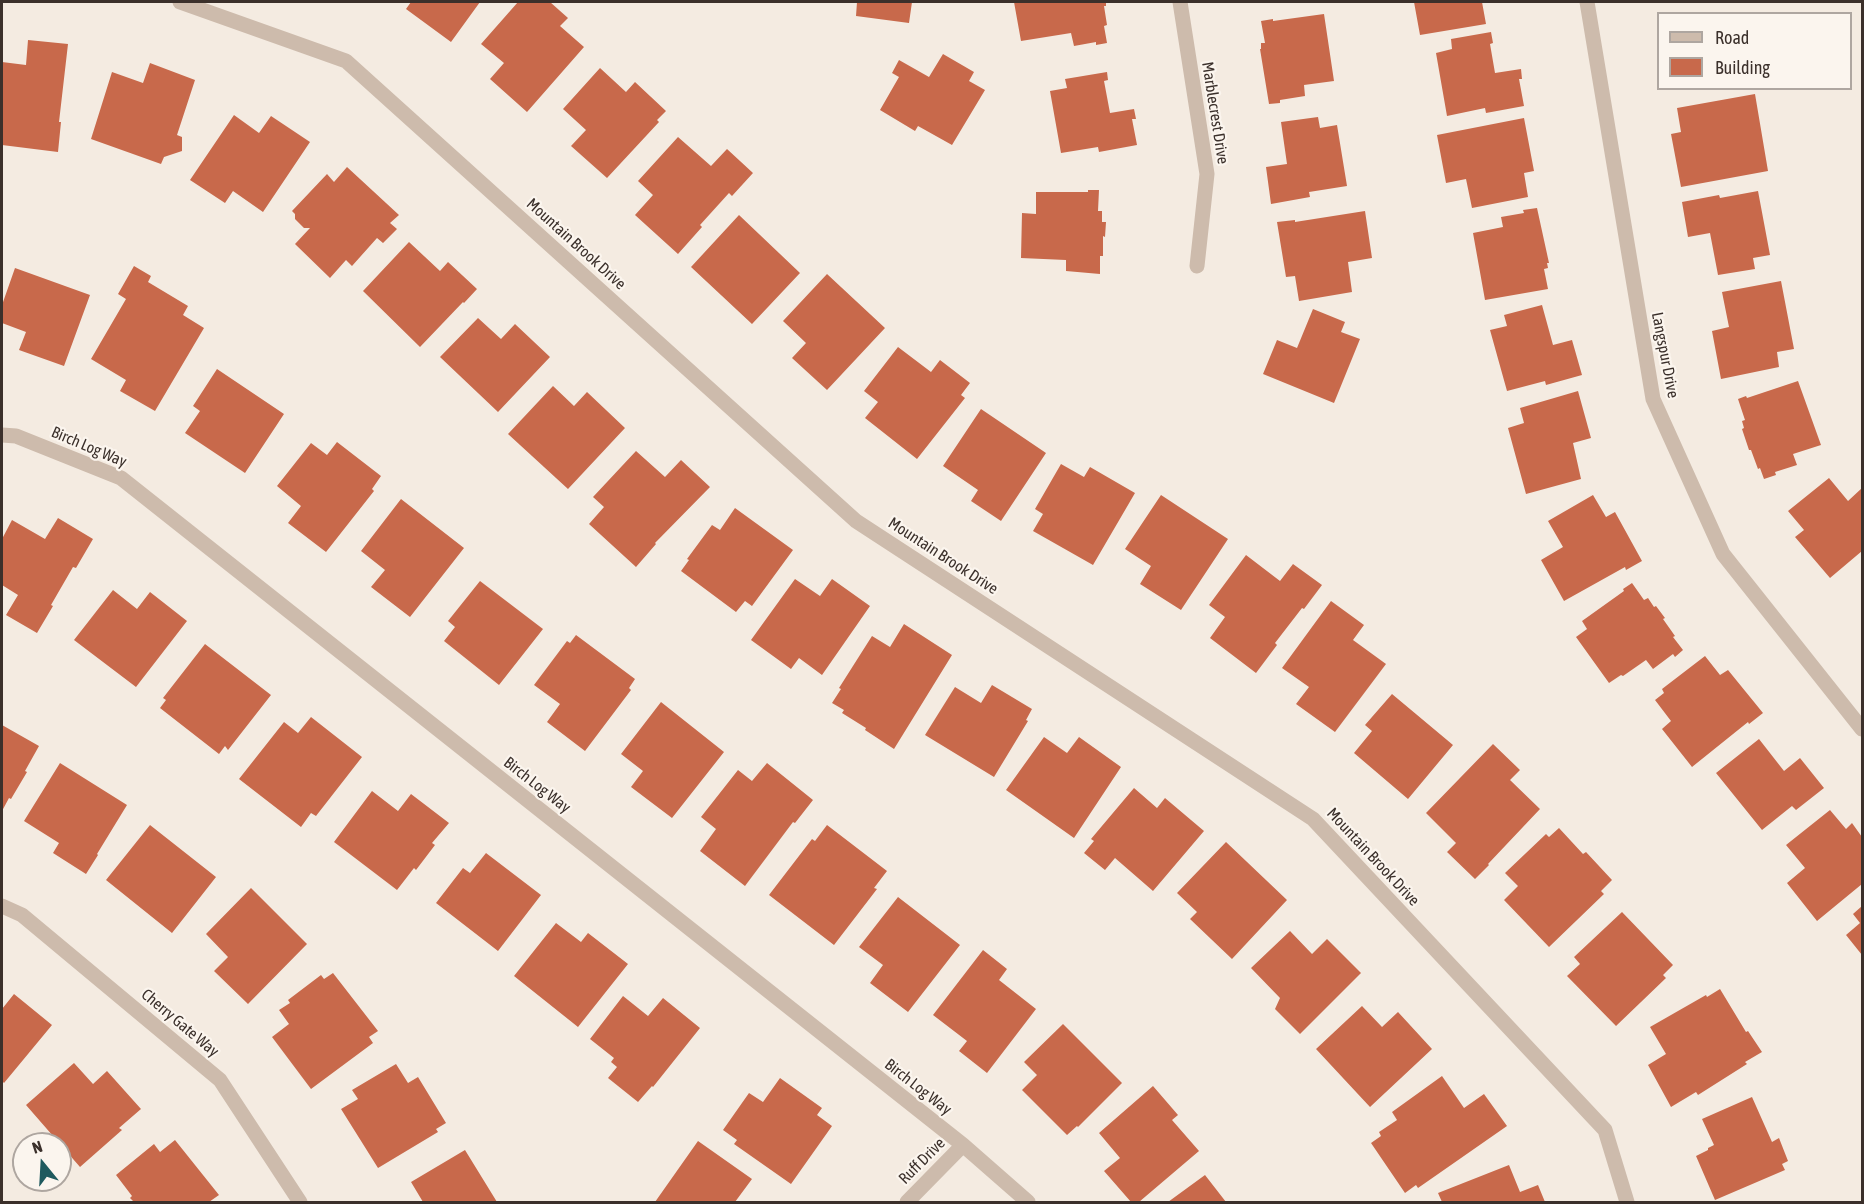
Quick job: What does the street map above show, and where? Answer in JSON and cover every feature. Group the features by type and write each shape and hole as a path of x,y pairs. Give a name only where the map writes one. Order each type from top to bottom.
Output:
{"street":[{"name":"Mountain Brook Drive","path":"180,2 346,61 856,521 1313,819 1605,1130 1627,1203"},
{"name":"Marblecrest Drive","path":"1180,2 1207,174 1197,266"},
{"name":"Langspur Drive","path":"1587,2 1653,399 1723,554 1863,729"},
{"name":"Birch Log Way","path":"2,435 16,436 121,478 963,1145 1028,1203"},
{"name":"Cherry Gate Way","path":"2,906 22,915 220,1080 300,1203"},
{"name":"Ruff Drive","path":"907,1203 963,1145"}],"building":[{"path":"411,2 480,2 451,42 406,9"},
{"path":"518,2 550,2 568,18 560,26 584,47 527,112 490,79 504,63 481,44"},
{"path":"857,2 912,2 909,23 856,16"},
{"path":"1014,2 1106,2 1104,6 1107,25 1104,26 1107,43 1096,45 1096,42 1074,46 1071,33 1021,41"},
{"path":"1414,2 1482,2 1486,24 1420,35"},
{"path":"1324,14 1334,81 1304,85 1305,96 1269,104 1260,49 1261,43 1265,43 1261,21"},
{"path":"1491,32 1493,43 1490,44 1495,73 1521,69 1522,79 1519,79 1524,106 1486,113 1485,108 1447,116 1436,53 1452,49 1451,39"},
{"path":"28,40 68,44 58,152 2,145 2,62 26,65"},
{"path":"943,54 974,72 969,81 985,90 952,145 918,126 915,131 880,110 899,77 892,73 899,60 929,77"},
{"path":"150,63 195,80 177,135 182,137 182,151 164,157 161,164 91,139 112,72 143,83"},
{"path":"600,68 626,92 635,82 666,111 657,120 659,122 607,178 571,146 586,130 563,109"},
{"path":"1107,72 1108,80 1104,81 1110,113 1134,109 1136,119 1132,119 1137,145 1099,152 1098,147 1061,153 1050,91 1067,88 1065,79"},
{"path":"1755,94 1768,171 1681,187 1671,134 1681,132 1677,108"},
{"path":"234,115 259,133 271,116 310,142 263,212 233,191 225,203 190,180"},
{"path":"1318,117 1320,128 1337,125 1347,186 1309,192 1310,197 1271,204 1266,167 1287,164 1281,122"},
{"path":"1524,118 1534,171 1524,173 1528,197 1472,208 1466,179 1446,183 1437,135"},
{"path":"678,137 711,166 727,149 753,173 732,196 729,193 678,254 635,215 653,195 638,181"},
{"path":"347,167 399,215 390,223 397,229 383,243 377,238 352,266 346,260 330,278 295,244 310,228 304,228 295,219 292,211 327,174 334,182"},
{"path":"1088,190 1099,190 1098,211 1102,211 1102,222 1106,222 1103,256 1100,256 1100,274 1066,271 1066,260 1021,258 1022,213 1036,214 1036,192 1088,192"},
{"path":"1758,191 1770,255 1753,258 1755,269 1718,275 1710,233 1688,237 1682,202"},
{"path":"1537,208 1549,263 1547,263 1548,268 1544,269 1548,289 1485,300 1473,233 1503,227 1501,217"},
{"path":"1365,211 1372,258 1348,262 1352,292 1299,301 1295,276 1286,277 1277,222 1295,220 1295,222"},
{"path":"739,215 800,273 752,324 691,267"},
{"path":"409,242 440,271 448,262 477,289 420,347 363,291"},
{"path":"134,266 151,276 148,282 188,306 183,315 204,328 155,411 120,391 126,380 91,359 126,299 118,294"},
{"path":"15,268 90,295 64,366 19,350 26,332 2,323 2,305"},
{"path":"827,274 885,328 827,390 792,358 806,343 783,321"},
{"path":"1781,281 1794,349 1777,352 1779,367 1721,379 1712,331 1729,327 1722,292"},
{"path":"1542,305 1553,345 1572,340 1582,375 1546,385 1545,381 1507,391 1490,330 1507,326 1504,315"},
{"path":"1313,309 1345,322 1341,332 1360,339 1334,403 1263,374 1277,340 1297,348"},
{"path":"478,318 501,339 515,324 550,357 498,412 440,357"},
{"path":"898,347 931,372 940,360 970,383 961,395 965,398 917,459 865,418 878,402 864,391"},
{"path":"217,369 284,414 245,473 185,433 200,411 193,406"},
{"path":"1798,381 1821,445 1793,454 1797,465 1775,472 1776,475 1764,479 1749,450 1742,429 1744,428 1742,421 1745,420 1738,399"},
{"path":"553,386 574,406 587,392 625,428 568,489 508,434"},
{"path":"1578,391 1591,438 1573,443 1581,479 1526,494 1508,428 1524,423 1520,408"},
{"path":"981,409 1046,453 1001,521 971,501 978,490 943,466"},
{"path":"337,442 381,476 372,489 374,491 326,552 288,523 301,506 277,486 311,443 327,455"},
{"path":"636,451 665,477 681,460 710,487 655,543 636,567 589,524 604,507 593,497"},
{"path":"1061,464 1084,477 1090,467 1135,493 1093,565 1033,531 1043,514 1035,509"},
{"path":"1829,478 1848,501 1862,488 1862,551 1830,578 1795,537 1804,530 1788,511"},
{"path":"1161,495 1228,539 1181,610 1140,584 1151,566 1125,549"},
{"path":"1593,495 1606,517 1615,512 1642,561 1626,570 1625,567 1564,601 1541,560 1563,547 1548,521"},
{"path":"401,499 464,548 410,617 371,587 385,570 361,551"},
{"path":"735,508 793,550 752,606 745,601 736,612 681,571 712,525 720,530"},
{"path":"58,518 93,539 76,568 73,567 37,633 6,615 18,595 2,585 2,539 12,520 45,539"},
{"path":"1246,555 1280,581 1293,564 1322,585 1275,643 1277,645 1256,673 1210,638 1225,617 1209,605"},
{"path":"795,579 820,596 832,579 870,606 822,675 799,658 791,669 751,640"},
{"path":"480,581 543,629 499,685 444,641 455,627 448,621"},
{"path":"1632,583 1644,600 1648,598 1654,607 1656,606 1683,650 1675,657 1673,654 1653,669 1646,660 1609,683 1576,637 1587,629 1582,621"},
{"path":"113,590 137,609 150,592 187,621 136,687 74,640"},
{"path":"1331,601 1364,625 1353,640 1386,664 1335,732 1296,704 1309,687 1282,668"},
{"path":"904,624 952,655 894,749 842,713 844,710 832,703 872,636 890,647"},
{"path":"576,635 635,679 629,688 631,690 585,751 547,722 560,704 534,685 567,641 570,643"},
{"path":"205,644 271,695 228,750 225,746 219,754 160,708 166,700 163,698"},
{"path":"1705,656 1720,675 1728,670 1763,713 1749,724 1748,722 1692,767 1662,729 1671,721 1655,700 1664,693 1662,689"},
{"path":"992,685 1032,709 1026,720 1028,721 994,777 925,735 955,687 981,703"},
{"path":"1392,694 1453,745 1408,799 1354,753 1372,731 1365,725"},
{"path":"661,702 724,752 672,818 631,787 643,771 621,754"},
{"path":"311,717 362,757 316,816 311,813 301,827 239,779 284,722 298,733"},
{"path":"2,725 39,746 25,771 27,772 2,811"},
{"path":"1044,737 1067,753 1079,737 1121,767 1074,838 1006,790"},
{"path":"1759,739 1784,771 1800,758 1824,788 1796,810 1792,806 1762,830 1716,773"},
{"path":"1493,744 1520,770 1510,780 1540,809 1475,879 1447,852 1456,843 1426,813"},
{"path":"60,763 127,805 86,874 53,853 59,843 24,821"},
{"path":"767,763 813,800 795,823 793,822 745,886 700,851 716,829 701,817 738,770 752,781"},
{"path":"1134,788 1157,808 1165,798 1204,831 1153,891 1115,858 1105,870 1084,853 1094,841 1091,839"},
{"path":"372,791 398,811 411,794 449,823 432,843 435,845 416,870 414,868 397,890 334,842"},
{"path":"1830,810 1846,829 1852,823 1862,837 1862,884 1817,921 1787,883 1805,868 1786,845"},
{"path":"150,825 216,877 172,933 106,880"},
{"path":"827,825 887,871 874,888 877,889 834,945 769,895 812,839 815,841"},
{"path":"1559,828 1612,880 1601,891 1604,894 1549,947 1504,900 1518,886 1505,873 1546,834 1549,837"},
{"path":"1226,842 1287,900 1232,959 1190,919 1197,912 1177,893"},
{"path":"486,853 541,895 498,951 436,903 463,868 470,873"},
{"path":"251,888 307,944 248,1004 214,971 228,957 206,934"},
{"path":"898,897 960,945 908,1012 870,983 883,965 859,947"},
{"path":"1862,906 1862,955 1846,935 1860,923 1853,914"},
{"path":"1622,912 1673,965 1663,975 1666,978 1616,1026 1567,976 1580,964 1574,957"},
{"path":"556,923 581,942 588,933 628,964 578,1027 514,976"},
{"path":"1290,931 1312,954 1327,939 1361,973 1300,1034 1275,1009 1280,998 1251,968"},
{"path":"983,950 1007,969 999,980 1036,1009 987,1073 959,1051 967,1041 933,1015"},
{"path":"333,973 378,1031 369,1037 373,1043 311,1089 272,1037 289,1024 279,1010 290,1003 288,1000 321,975 324,979"},
{"path":"1720,989 1746,1032 1748,1031 1762,1052 1698,1095 1696,1092 1671,1107 1648,1065 1666,1054 1650,1027"},
{"path":"14,994 52,1025 4,1083 2,1081 2,1009"},
{"path":"623,996 648,1016 663,998 700,1028 653,1087 638,1102 608,1078 617,1067 611,1062 614,1058 590,1039"},
{"path":"1362,1006 1382,1027 1398,1012 1432,1049 1370,1107 1316,1049"},
{"path":"1063,1024 1122,1083 1067,1135 1022,1090 1037,1075 1024,1062"},
{"path":"74,1063 93,1084 107,1071 141,1109 119,1128 122,1130 80,1167 72,1158 72,1132 50,1132 26,1105"},
{"path":"396,1064 408,1083 418,1077 446,1123 436,1129 438,1132 378,1168 341,1109 358,1099 352,1090"},
{"path":"1442,1076 1464,1108 1484,1094 1507,1126 1418,1188 1416,1185 1405,1193 1371,1143 1381,1136 1379,1132 1397,1120 1392,1112"},
{"path":"780,1078 822,1108 817,1115 832,1126 791,1184 734,1144 737,1140 723,1130 749,1093 763,1102"},
{"path":"1153,1086 1178,1115 1172,1120 1199,1151 1139,1202 1131,1202 1104,1171 1120,1158 1099,1133"},
{"path":"1752,1097 1772,1142 1779,1138 1788,1161 1782,1164 1785,1170 1715,1200 1696,1156 1714,1145 1702,1119"},
{"path":"175,1140 219,1195 209,1202 134,1202 116,1175 154,1144 160,1152"},
{"path":"698,1141 752,1179 735,1202 655,1202"},
{"path":"465,1150 497,1202 423,1202 411,1182"},
{"path":"1509,1165 1520,1192 1538,1185 1545,1202 1442,1202 1438,1193"},
{"path":"1205,1175 1226,1202 1168,1202"}]}
